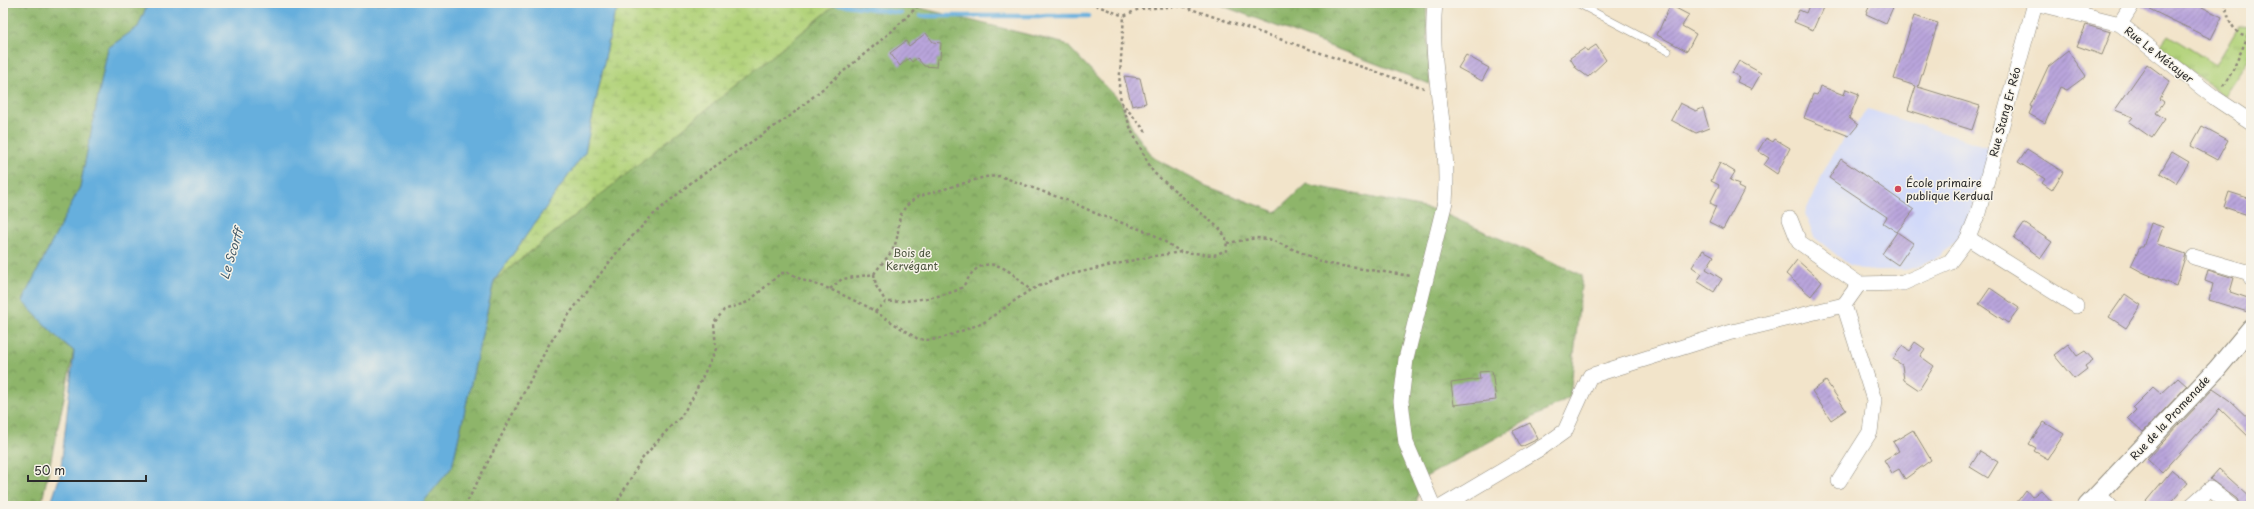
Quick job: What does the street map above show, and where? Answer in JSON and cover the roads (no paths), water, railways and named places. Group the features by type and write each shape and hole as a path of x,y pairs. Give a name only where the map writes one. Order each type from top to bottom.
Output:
{"street":[{"path":"1433,506 1406,443 1401,401 1406,359 1445,202 1447,179 1446,149 1434,64 1433,22 1435,3"},
{"name":"Rue Le Métayer","path":"2035,3 2120,24 2215,98 2251,122"},
{"name":"Rue Stang Er Réo","path":"1860,284 1903,282 1949,263 1968,238 1978,213 2035,3"},
{"path":"2120,24 2133,3"},
{"path":"1443,506 1544,446 1565,430 1590,376 1728,333 1844,305 1860,284 1799,242 1790,219"},
{"path":"1968,238 2076,306"},
{"path":"2194,257 2250,273 2251,278"},
{"path":"1839,481 1870,432 1874,400 1844,305"},
{"name":"Rue de la Promenade","path":"2099,502 2251,328"},
{"path":"2191,506 2210,489 2231,506"}],"lane":[{"path":"1577,3 1668,50"}],"water":[{"name":"Le Scorff","path":"148,3 623,3 614,16 585,152 494,281 452,467 420,506 50,506 60,476 74,351 57,337 22,301 80,187 108,48 138,27"}],"waterway":[{"path":"832,3 901,13"},
{"path":"921,16 1088,16"}],"place":[{"name":"École primaire publique Kerdual","path":"1898,189"}],"park label":[{"name":"Bois de Kervégant","path":"912,259"}]}
